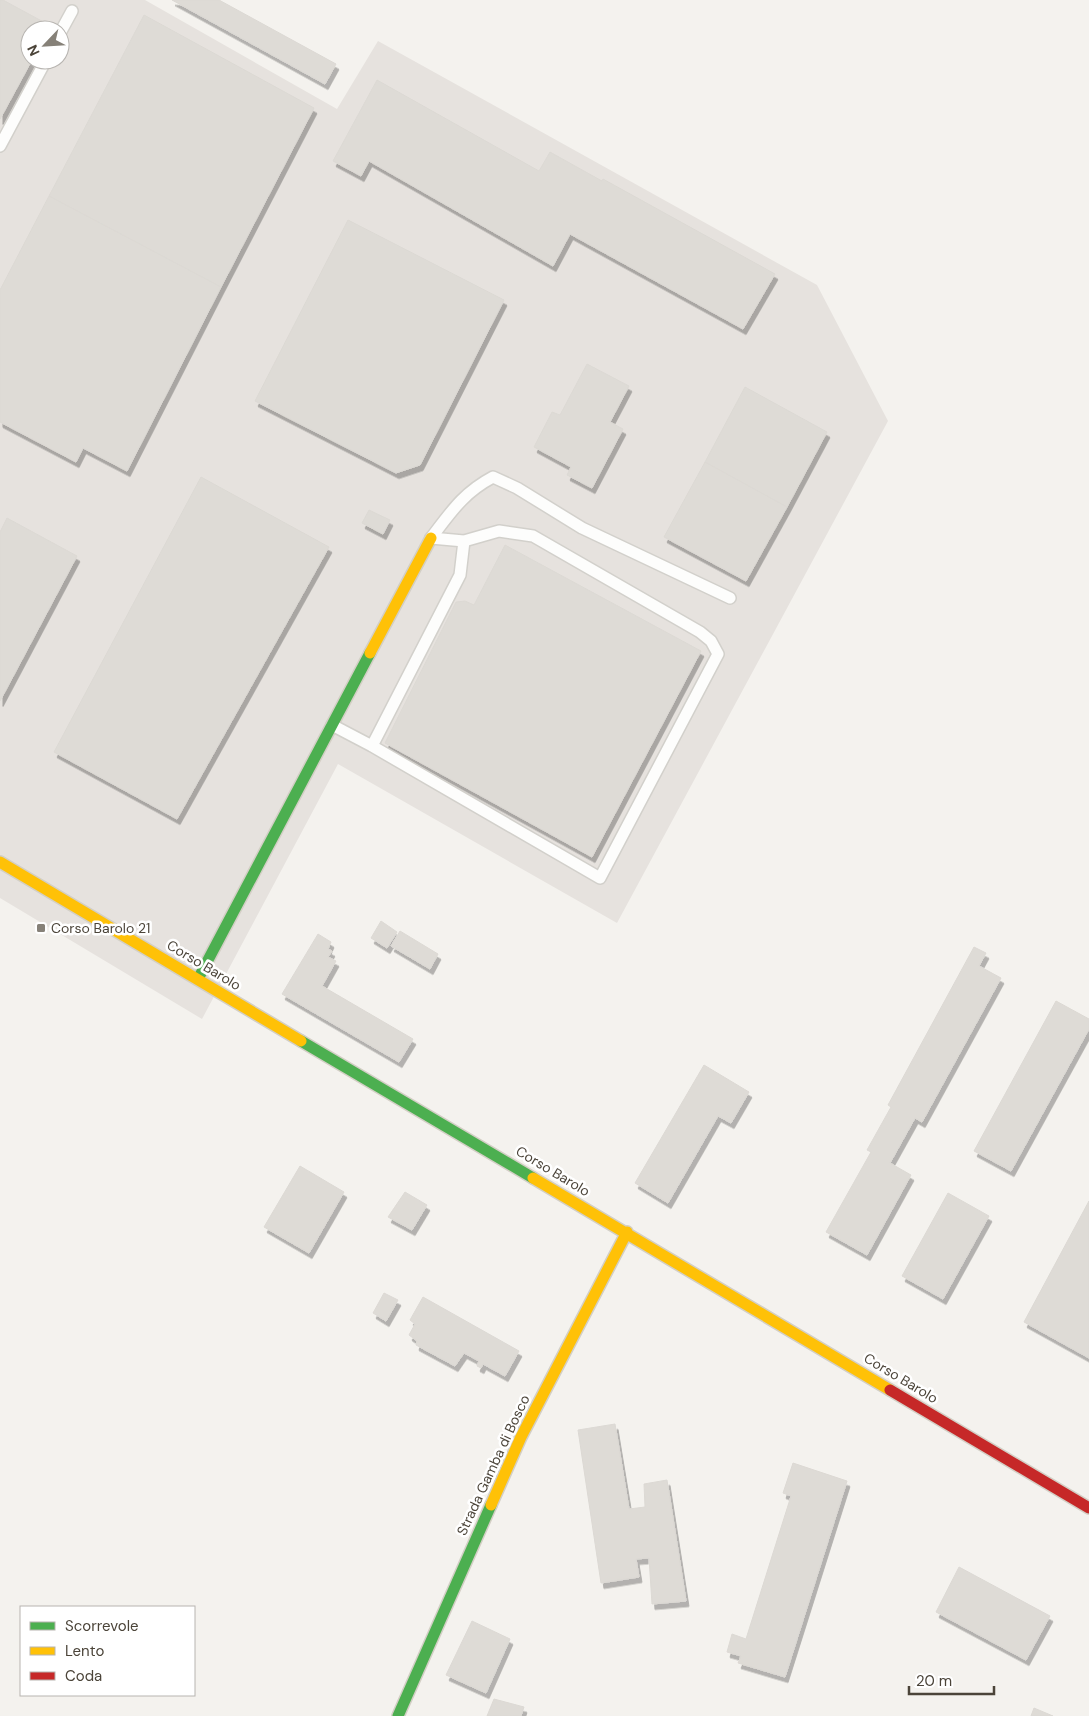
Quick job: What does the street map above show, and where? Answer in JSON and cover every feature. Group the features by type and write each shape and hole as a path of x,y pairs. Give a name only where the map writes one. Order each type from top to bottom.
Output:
{"main road":[{"path":"198,979 431,538"},
{"name":"Corso Barolo","path":"0,862 627,1232 1089,1508"},
{"name":"Strada Gamba di Bosco","path":"398,1716 521,1437 627,1232"}],"lane":[{"path":"67,20 72,11"},
{"path":"0,146 41,70"},
{"path":"431,538 460,501 477,486 494,477 517,488 582,528 730,598"},
{"path":"332,725 372,746 600,878 718,654 711,641 700,632 533,536 500,531 464,541 431,538"},
{"path":"372,746 460,575 464,541"}],"shaded area":[{"path":"0,0 145,0 337,109 378,41 817,285 888,421 617,923 338,764 202,1019 0,898"}],"building":[{"path":"0,0 3,0 40,20 20,20 20,70 27,70 0,119"},
{"path":"172,0 219,0 336,64 325,84"},
{"path":"144,15 314,108 221,287 49,196"},
{"path":"377,80 539,171 550,152 602,181 603,179 775,274 743,329 570,234 553,266 369,161 361,176 333,161"},
{"path":"49,196 221,287 127,471 83,448 76,462 0,422 0,290"},
{"path":"348,220 504,300 420,465 396,473 255,401"},
{"path":"587,364 629,386 610,422 623,429 592,488 567,475 571,467 534,447 552,412 560,415"},
{"path":"745,387 827,432 787,507 705,462"},
{"path":"705,462 787,507 746,581 664,537"},
{"path":"201,477 329,547 177,819 54,752"},
{"path":"369,510 390,520 383,534 362,523"},
{"path":"7,518 77,556 0,701 0,532"},
{"path":"505,545 701,651 592,857 385,743 456,602 465,601 474,605"},
{"path":"381,921 397,932 387,948 371,938"},
{"path":"400,931 438,954 430,969 391,946"},
{"path":"318,934 331,942 328,949 332,951 328,957 336,961 322,986 413,1039 399,1062 282,994"},
{"path":"974,947 986,953 979,966 1001,978 922,1122 915,1118 890,1163 911,1175 867,1255 826,1232 871,1152 867,1150 891,1107 888,1105"},
{"path":"1056,1001 1089,1019 1089,1029 1011,1171 974,1151"},
{"path":"704,1065 749,1092 731,1123 718,1116 668,1203 635,1183"},
{"path":"300,1166 344,1192 309,1253 264,1227"},
{"path":"405,1192 427,1205 412,1230 388,1217"},
{"path":"948,1193 989,1216 943,1299 902,1276"},
{"path":"1089,1201 1089,1358 1024,1322"},
{"path":"384,1293 398,1300 386,1321 373,1313"},
{"path":"423,1297 519,1351 505,1376 483,1364 481,1368 477,1366 479,1361 464,1353 455,1366 416,1345 417,1341 409,1335 415,1324 410,1320"},
{"path":"615,1424 629,1509 645,1507 644,1484 667,1480 686,1601 652,1604 649,1558 636,1559 639,1577 601,1583 578,1430"},
{"path":"793,1463 847,1481 785,1677 738,1663 741,1656 727,1652 732,1634 746,1639 791,1496 783,1493"},
{"path":"959,1567 1050,1616 1026,1660 936,1612"},
{"path":"472,1621 510,1639 486,1693 446,1675"},
{"path":"494,1699 524,1707 521,1716 487,1716"},
{"path":"1034,1708 1053,1716 1031,1716"}],"traffic: fast":[{"path":"198,979 370,653"},
{"path":"301,1041 533,1178"},
{"path":"398,1716 491,1505"}],"traffic: slow":[{"path":"370,653 431,538"},
{"path":"0,862 301,1041"},
{"path":"533,1178 890,1390"},
{"path":"491,1505 521,1437 627,1232"}],"traffic: jam":[{"path":"890,1390 1089,1508"}],"place":[{"name":"Corso Barolo 21","path":"41,928"}]}
